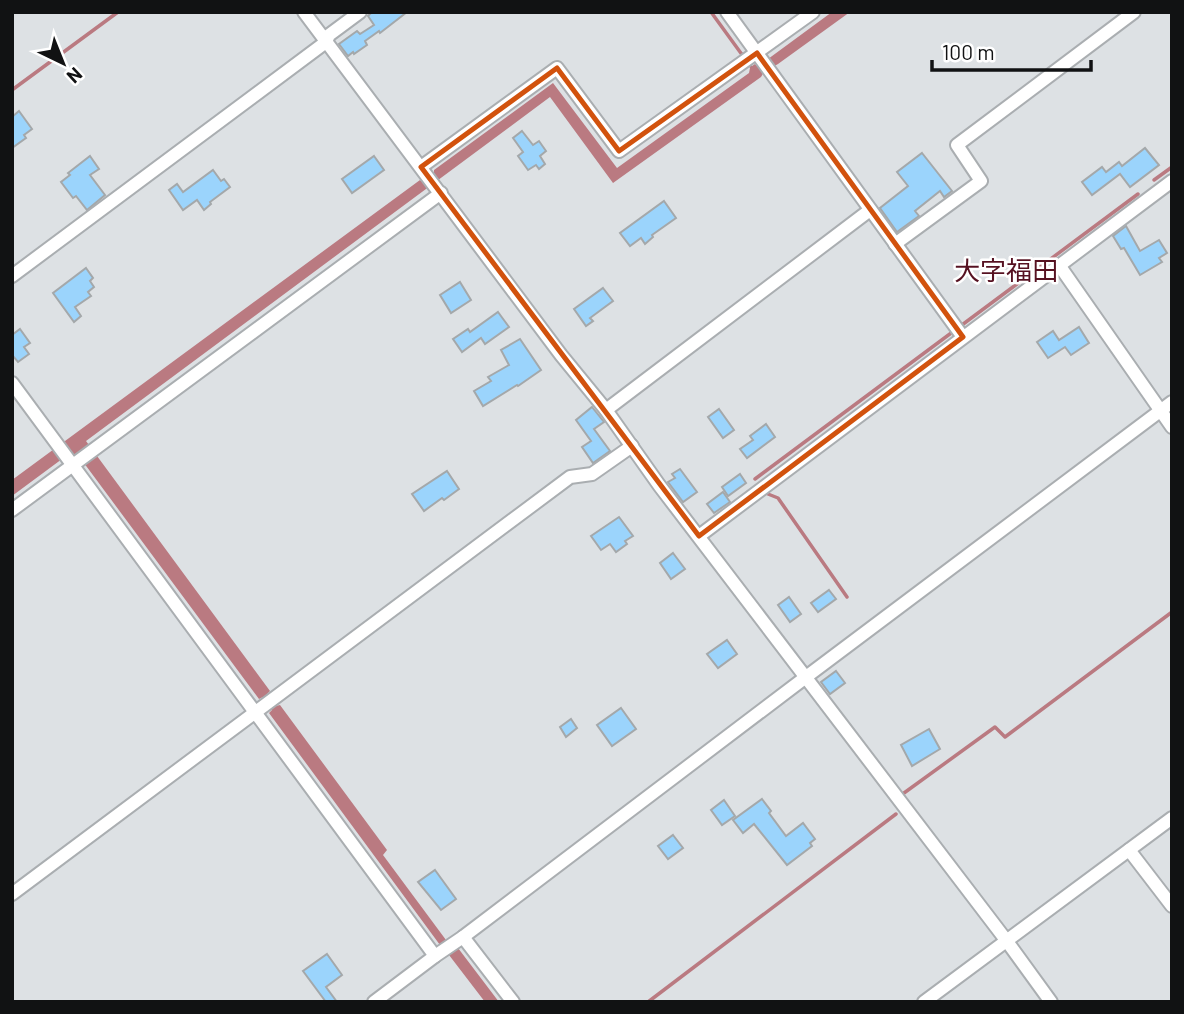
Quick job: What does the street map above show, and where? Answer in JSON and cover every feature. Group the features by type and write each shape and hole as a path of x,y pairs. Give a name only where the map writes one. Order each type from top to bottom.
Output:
{"street":[{"path":"304,12 1051,1002"},
{"path":"12,276 326,41 329,35 360,12"},
{"path":"727,12 752,58 772,74 959,331"},
{"path":"12,510 70,458 96,448 431,180 557,68 619,151 813,12"},
{"path":"895,244 981,181 957,145 1134,12"},
{"path":"699,536 959,331 1059,265 1172,181"},
{"path":"606,410 870,210"},
{"path":"1059,265 1172,427"},
{"path":"12,383 265,705 449,947 513,1002"},
{"path":"374,1002 1172,402"},
{"path":"12,894 570,477 592,474 632,446"},
{"path":"924,1002 1172,818"},
{"path":"1129,850 1172,906"}],"highlighted area":[{"path":"757,53 963,337 699,536 421,167 557,68 619,151"}],"shaded area":[{"path":"832,12 850,12 613,183 550,97 86,441 270,691 267,694 276,706 280,705 387,850 383,855 446,940 458,948 499,1002 485,1002 269,713 272,710 263,697 259,699 78,455 62,459 12,496 12,480 553,83 617,168 749,73 750,68 740,54 742,52 752,66 755,64 758,67"}],"building":[{"path":"372,12 407,12 365,41 367,45 348,56 339,44 357,31 360,34 374,25 368,16"},
{"path":"19,111 32,129 24,135 26,138 12,148 12,117"},
{"path":"522,131 533,145 539,141 546,151 540,156 545,164 539,169 536,165 528,170 518,156 523,152 513,138"},
{"path":"1145,148 1159,165 1130,187 1120,174 1092,195 1082,182 1102,167 1106,172 1119,162 1122,166"},
{"path":"922,153 952,191 944,197 940,191 915,211 919,216 897,232 880,208 908,186 897,172"},
{"path":"90,156 99,169 90,175 105,195 87,210 61,182"},
{"path":"374,156 384,170 352,193 342,179"},
{"path":"213,170 221,181 224,179 230,187 204,210 197,200 183,210 169,190 177,184 183,192"},
{"path":"664,201 676,218 652,235 645,244 641,238 630,246 620,233"},
{"path":"1126,226 1140,251 1159,240 1167,253 1159,258 1162,262 1140,275 1124,248 1121,249 1113,236"},
{"path":"86,268 93,278 90,281 94,287 88,292 91,296 75,307 81,316 74,322 53,293"},
{"path":"460,282 471,300 451,313 440,295"},
{"path":"603,288 613,301 590,318 593,321 586,326 574,309"},
{"path":"498,312 509,327 485,344 481,338 462,352 453,339 468,329 470,332"},
{"path":"1079,327 1089,343 1071,355 1065,347 1048,358 1037,342 1053,331 1059,340"},
{"path":"20,329 30,343 24,347 29,354 18,362 12,355 12,335"},
{"path":"520,339 541,370 483,406 474,391 491,381 488,377 509,365 501,350"},
{"path":"592,407 604,422 594,429 610,451 593,463 582,447 591,441 576,420"},
{"path":"719,409 734,430 723,438 708,417"},
{"path":"766,424 775,437 747,458 740,449 753,440 750,436"},
{"path":"680,469 697,492 683,502 668,482 675,478 672,474"},
{"path":"447,471 459,489 424,511 412,494"},
{"path":"740,474 746,483 728,496 722,487"},
{"path":"723,492 730,502 714,513 707,504"},
{"path":"619,517 633,536 616,552 610,544 601,550 591,536"},
{"path":"673,553 685,569 671,579 660,563"},
{"path":"829,590 836,599 818,612 811,603"},
{"path":"789,597 801,614 790,622 778,605"},
{"path":"727,640 737,654 718,668 707,654"},
{"path":"836,671 845,683 830,694 821,682"},
{"path":"621,708 636,729 612,746 597,725"},
{"path":"571,719 577,728 566,737 560,727"},
{"path":"929,729 940,749 912,766 901,745"},
{"path":"762,799 786,836 803,823 815,839 810,843 812,846 787,865 754,824 743,833 733,820"},
{"path":"724,800 735,816 722,825 711,810"},
{"path":"673,835 683,848 668,859 658,846"},
{"path":"435,870 456,899 441,910 418,882"},
{"path":"327,954 342,975 326,987 337,1002 326,1002 303,971"}],"waterway":[{"path":"12,90 118,12"},
{"path":"711,12 743,56"},
{"path":"1154,180 1172,167"},
{"path":"755,479 1138,194"},
{"path":"768,494 778,498 847,597"},
{"path":"904,793 995,727 1005,737 1172,612"},
{"path":"648,1002 896,814"}],"district":[{"name":"大字福田","path":"1006,271"}]}
